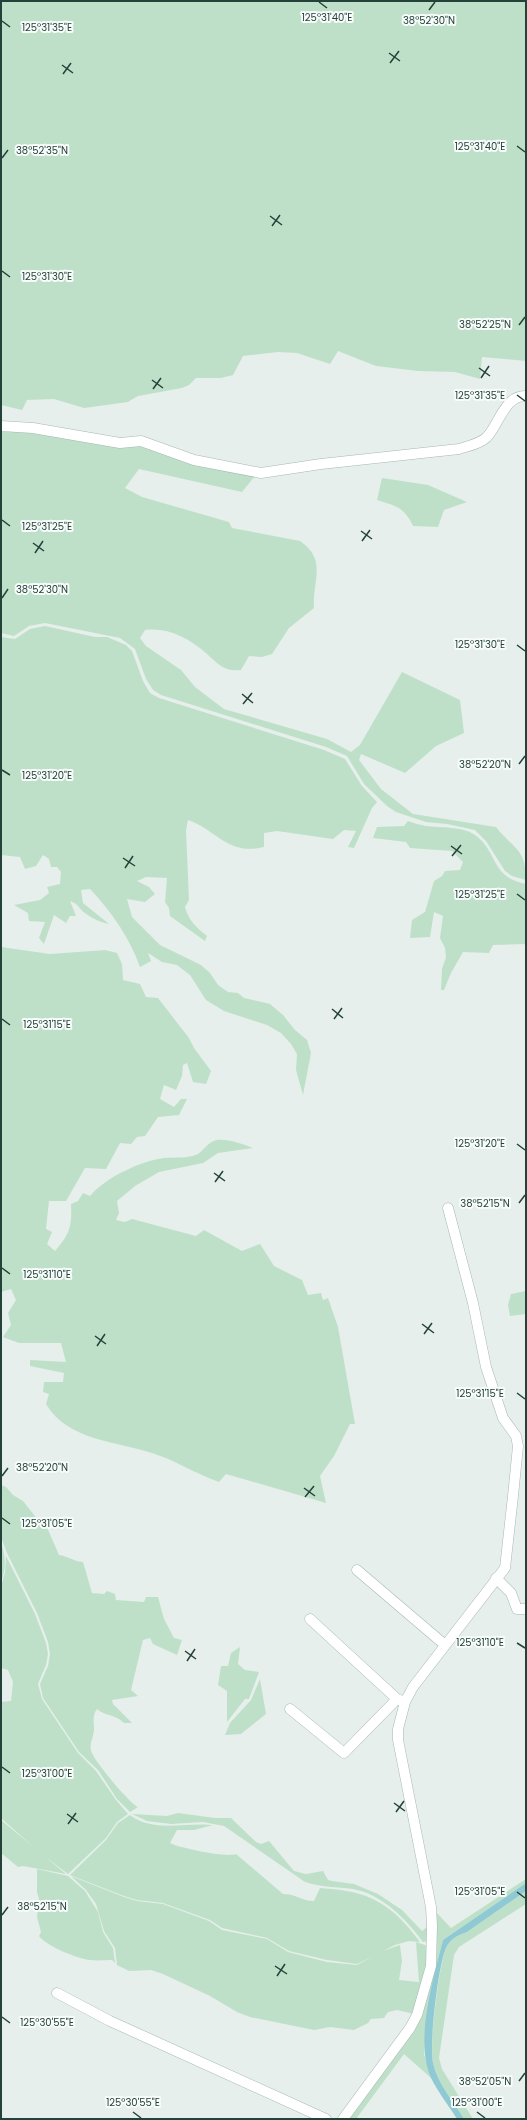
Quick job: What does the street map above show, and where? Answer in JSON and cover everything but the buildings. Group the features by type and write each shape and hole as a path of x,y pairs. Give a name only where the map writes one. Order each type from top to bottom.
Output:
{"street":[{"path":"1,426 33,428 120,443 141,441 194,460 262,473 321,464 459,449 479,443 487,438 508,404 520,396 526,396"},
{"path":"290,1709 344,1753 413,1687 505,1568 518,1446 516,1436 503,1418 498,1406 486,1366 473,1303 448,1208"},
{"path":"357,1570 445,1645"},
{"path":"496,1578 511,1593 517,1609 526,1609"},
{"path":"310,1619 401,1700"},
{"path":"342,2119 410,2028 417,2015 431,1966 431,1907 398,1740 401,1700"},
{"path":"57,1994 110,2021 326,2119"}],"green space":[{"path":"1,1 526,1 526,361 482,357 480,379 455,372 418,371 376,366 338,351 330,364 297,353 278,352 243,356 233,375 221,378 196,378 189,385 182,388 138,396 128,402 84,408 54,399 27,400 22,410 1,405"},
{"path":"1,432 31,432 139,445 255,476 242,492 139,469 125,488 142,497 229,522 232,528 300,541 309,548 316,563 317,572 314,608 289,628 272,654 262,657 249,656 241,670 230,670 222,666 193,643 170,632 162,630 145,630 140,638 146,646 181,670 195,687 224,709 327,739 351,752 360,745 402,672 460,700 464,733 436,746 405,773 361,754 359,760 381,789 413,814 496,827 521,855 524,861 526,880 512,876 505,871 486,841 475,830 447,824 426,822 396,812 387,806 364,784 347,756 326,747 161,695 153,690 146,679 135,649 120,638 45,623 29,626 14,636 1,633"},
{"path":"382,478 428,485 467,502 444,510 438,527 413,526 403,511 399,508 377,500"},
{"path":"45,626 95,637 107,637 126,645 132,651 143,681 150,693 159,698 324,750 345,759 362,786 377,802 372,808 354,848 348,847 356,831 344,830 333,839 277,831 264,833 264,847 252,849 241,848 223,841 198,824 188,820 186,830 189,900 185,907 193,923 207,936 205,941 170,916 169,908 165,902 167,878 146,877 137,881 149,887 155,894 145,902 127,899 132,917 160,945 201,965 210,973 218,985 228,992 238,993 244,998 270,1004 283,1015 295,1030 307,1040 311,1053 303,1095 296,1070 297,1054 291,1044 281,1033 267,1025 224,1011 206,1000 190,975 177,965 162,962 148,953 151,961 140,967 131,946 119,925 90,889 81,890 83,903 109,924 91,917 70,901 76,916 70,916 66,923 54,915 44,944 39,938 45,922 29,921 28,913 14,905 40,900 49,893 47,887 60,884 61,872 57,867 51,867 49,859 43,855 36,866 25,869 20,857 1,855 1,637 15,639 30,629"},
{"path":"408,821 419,825 458,829 470,832 482,841 488,848 500,870 506,876 514,881 526,884 526,944 493,945 489,953 463,952 451,973 444,990 441,990 442,969 446,957 445,948 440,938 443,916 434,912 430,937 410,938 412,920 425,912 434,881 442,876 445,871 460,870 463,862 452,851 410,848 406,842 373,838 377,827 404,826"},
{"path":"1,947 50,954 105,950 117,953 122,964 123,980 140,984 146,997 158,998 189,1038 194,1048 211,1071 206,1084 193,1082 187,1063 183,1065 182,1076 176,1090 164,1085 160,1099 174,1107 181,1099 187,1099 179,1115 158,1117 145,1136 137,1137 131,1144 120,1143 106,1169 85,1168 66,1201 49,1201 46,1229 52,1232 47,1244 55,1251 64,1240 70,1224 71,1204 78,1201 83,1193 90,1196 105,1183 124,1171 144,1163 164,1158 194,1156 212,1142 217,1140 240,1143 253,1148 218,1153 203,1163 159,1172 135,1186 117,1201 119,1213 116,1220 125,1222 132,1219 196,1236 204,1230 242,1251 260,1244 274,1266 302,1280 308,1295 321,1293 323,1300 328,1298 338,1327 355,1424 350,1424 334,1456 320,1476 326,1503 226,1474 219,1482 161,1456 80,1433 67,1426 55,1416 46,1404 49,1394 43,1392 44,1382 63,1382 64,1373 30,1366 30,1360 66,1362 61,1343 19,1343 3,1337 11,1325 8,1313 16,1300 11,1289 1,1292"},
{"path":"526,1291 526,1314 510,1316 508,1305 511,1294"},
{"path":"1,1485 6,1487 13,1495 23,1501 38,1520 45,1523 59,1555 83,1562 92,1593 104,1594 107,1591 115,1594 116,1600 144,1602 146,1597 158,1597 164,1619 174,1638 182,1640 177,1655 153,1644 150,1638 143,1640 131,1690 138,1696 112,1700 113,1704 132,1723 124,1723 121,1720 97,1709 94,1714 94,1732 91,1744 92,1753 113,1782 138,1807 130,1812 117,1799 98,1770 79,1752 43,1698 40,1684 48,1666 50,1654 48,1642 37,1613 7,1553 1,1537"},
{"path":"1,1543 5,1563 1,1583"},
{"path":"6,1556 35,1614 46,1643 48,1654 46,1665 38,1684 42,1699 78,1753 96,1771 116,1800 128,1814 117,1822 106,1838 68,1874 39,1852 1,1818 1,1702 11,1701 13,1682 8,1670 1,1668 1,1586 5,1573"},
{"path":"240,1647 238,1664 245,1670 259,1672 249,1699 245,1699 227,1722 227,1691 218,1685 221,1666 228,1666 231,1653"},
{"path":"260,1679 266,1714 241,1734 225,1735 230,1723 251,1700"},
{"path":"178,1813 215,1818 231,1818 256,1842 261,1844 269,1841 294,1871 306,1874 323,1871 328,1880 354,1884 378,1894 402,1910 422,1931 427,1927 428,1941 423,1942 401,1916 374,1896 353,1889 323,1886 305,1882 224,1826 203,1822 171,1824 147,1821 132,1814 167,1816"},
{"path":"130,1815 149,1824 170,1826 203,1824 213,1825 194,1830 177,1830 170,1843 203,1852 224,1855 236,1854 283,1894 314,1901 320,1888 352,1892 365,1896 377,1901 399,1917 420,1942 409,1941 395,1945 357,1964 327,1960 289,1951 267,1938 222,1928 210,1920 163,1903 137,1900 70,1875 106,1840 118,1823"},
{"path":"1,1820 66,1874 23,1866 18,1867 1,1853"},
{"path":"37,1869 68,1876 85,1891 98,1912 103,1932 113,1948 115,1963 112,1960 90,1960 70,1955 48,1944 39,1936 41,1932 37,1917 39,1899 37,1892"},
{"path":"71,1876 137,1901 163,1904 209,1921 222,1930 267,1939 288,1952 327,1962 357,1965 380,1952 400,1945 402,1961 399,1980 419,1982 416,1942 428,1946 429,1963 414,2014 397,2010 388,2012 384,2018 371,2019 368,2023 354,2030 330,2027 314,2030 250,2017 237,2012 210,1996 151,1970 129,1971 117,1965 115,1948 104,1931 96,1904 86,1890"},
{"path":"526,1879 526,1883 443,1940 425,2039 424,2054 431,2078 404,2054 356,2119 347,2119 405,2040 434,1963 437,1934 437,1913 451,1928"},
{"path":"526,1891 526,1904 459,1947 454,1955 439,2058 442,2069 473,2119 464,2119 438,2078 433,2063 432,2040 443,1957 448,1945 457,1936 467,1932"}],"water":[{"path":"526,1883 526,1891 467,1932 452,1940 446,1948 443,1957 437,1987 433,2023 432,2053 433,2063 438,2078 464,2119 457,2119 431,2078 426,2063 424,2046 427,2009 443,1940"}]}
